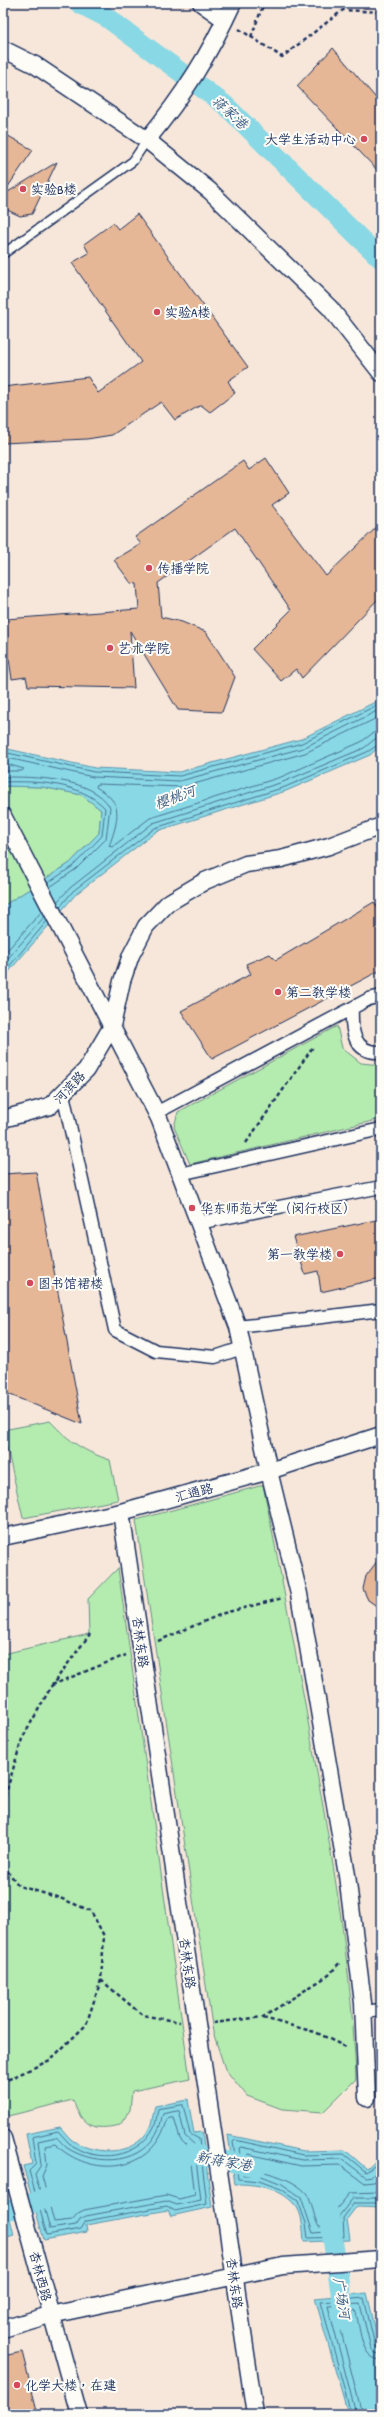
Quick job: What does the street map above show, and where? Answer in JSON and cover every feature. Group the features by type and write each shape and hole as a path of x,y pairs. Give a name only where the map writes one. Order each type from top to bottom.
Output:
{"street":[{"path":"201,3 225,20"},
{"path":"147,140 173,109 205,61 233,3"},
{"path":"3,49 36,65 147,140 210,191 330,308 381,373"},
{"path":"3,816 156,1113 238,1326 269,1471 299,1594 347,1875 363,2012 367,2098"},
{"name":"河滨路","path":"3,1119 50,1106 86,1070 112,1026 122,981 131,955 146,926 168,903 204,881 246,864 281,860 329,846 381,826"},
{"path":"156,1113 369,999 381,996"},
{"path":"352,1008 351,1028 356,1042 373,1052 381,1052"},
{"path":"62,1094 115,1330 156,1351 215,1357 242,1348"},
{"path":"180,1174 381,1129"},
{"path":"198,1223 381,1187"},
{"path":"238,1326 381,1310"},
{"name":"汇通路","path":"3,1537 121,1512 269,1471 381,1435"},
{"name":"杏林东路","path":"121,1512 255,2414"},
{"path":"363,2012 381,2010"},
{"name":"杏林西路","path":"3,2138 79,2414"},
{"path":"3,2329 52,2315 234,2275 283,2266 381,2259"}],"lane":[{"path":"3,254 133,161 147,140"}],"path":[{"path":"251,37 264,3"},
{"path":"225,20 282,57 343,10 381,12"},
{"path":"232,1163 316,1043"},
{"path":"52,1685 224,1613 299,1594"},
{"path":"3,1801 22,1739 52,1685 90,1634"},
{"path":"3,1865 18,1886 60,1898 91,1911 104,1936 101,1980 86,2025 50,2060 3,2082"},
{"path":"262,2018 329,1975 356,1943"},
{"path":"101,1980 142,2015 197,2025 262,2018 315,2032 365,2057"}],"shaded area":[{"name":"华东师范大学（闵行校区）","path":"3,3 381,3 381,2414 3,2414"}],"green space":[{"path":"3,786 42,787 82,795 101,810 99,833 70,863 3,906"},
{"path":"337,1026 342,1048 361,1063 381,1065 381,1119 190,1164 174,1127 178,1112"},
{"path":"50,1421 77,1445 110,1460 118,1500 23,1518 3,1430"},
{"path":"263,1485 284,1591 330,1845 342,1923 351,2000 356,2079 323,2112 282,2109 247,2096 225,2069 213,2032 136,1520"},
{"path":"118,1568 190,2079 132,2091 130,2110 120,2125 111,2127 96,2127 90,2125 80,2116 73,2100 8,2116 3,2096 3,1654 89,1634 88,1599"}],"water":[{"name":"樱桃河","path":"381,699 381,745 370,755 286,791 157,831 76,894 11,969 3,981 3,906 70,863 99,833 101,810 82,795 42,787 3,786 3,748 95,768 179,772 301,739"},
{"path":"188,2100 194,2133 202,2132 212,2207 171,2216 168,2210 86,2225 87,2232 44,2240 23,2166 32,2164 26,2134 60,2127 70,2139 82,2146 105,2151 127,2148 145,2135 151,2124 155,2106"},
{"path":"228,2135 304,2151 345,2150 367,2169 381,2156 381,2207 357,2206 347,2219 350,2240 304,2242 302,2222 299,2212 297,2207 288,2198 274,2190 259,2186 235,2184"},
{"path":"3,2189 14,2235 3,2238"},
{"path":"367,2293 381,2353 381,2414 348,2414 315,2298"}],"building":[{"name":"大学生活动中心","path":"333,48 381,104 381,174 297,86"},
{"path":"3,133 33,150 3,194"},
{"path":"57,162 32,214 20,216 3,208 3,195"},
{"name":"实验A楼","path":"137,214 248,367 228,381 235,393 210,412 201,405 175,420 161,402 112,435 87,439 3,443 3,387 88,377 98,393 141,362 72,263 89,253 84,244 113,223 118,229"},
{"path":"266,458 289,493 272,505 326,576 381,523 381,596 302,678 296,669 281,681 252,649 291,610 235,528 158,583 161,617 182,622 206,632 235,677 222,712 178,710 130,631 134,688 28,686 26,677 12,679 9,659 3,659 3,644 8,643 6,619 139,609 137,584 131,583 114,560 141,544 135,537 243,461 249,470"},
{"name":"第二教学楼","path":"374,902 381,913 381,970 212,1059 181,1011 251,974 246,964 270,954 276,960"},
{"name":"图书馆裙楼","path":"36,1172 82,1424 3,1392 3,1174"},
{"name":"第一教学楼","path":"381,1219 381,1278 321,1292 318,1271 305,1274 293,1237"},
{"path":"381,1556 381,1609 368,1600 363,1589 366,1576"},
{"name":"化学大楼，在建","path":"22,2352 38,2414 3,2414 3,2356"}],"waterway":[{"name":"蒋家港","path":"79,3 106,17 225,105 381,259"},
{"name":"新蒋家港","path":"179,2158 192,2154 257,2167"},
{"name":"新蒋家港","path":"3,2212 58,2195"},
{"name":"广场河","path":"329,2214 345,2323"}],"place":[{"name":"大学生活动中心","path":"364,139"},
{"name":"实验B楼","path":"23,189"},
{"name":"实验A楼","path":"157,312"},
{"name":"传播学院","path":"149,568"},
{"name":"艺术学院","path":"110,648"},
{"name":"第二教学楼","path":"278,992"},
{"name":"华东师范大学（闵行校区）","path":"192,1208"},
{"name":"第一教学楼","path":"340,1254"},
{"name":"图书馆裙楼","path":"30,1283"},
{"name":"化学大楼，在建","path":"17,2385"}]}
